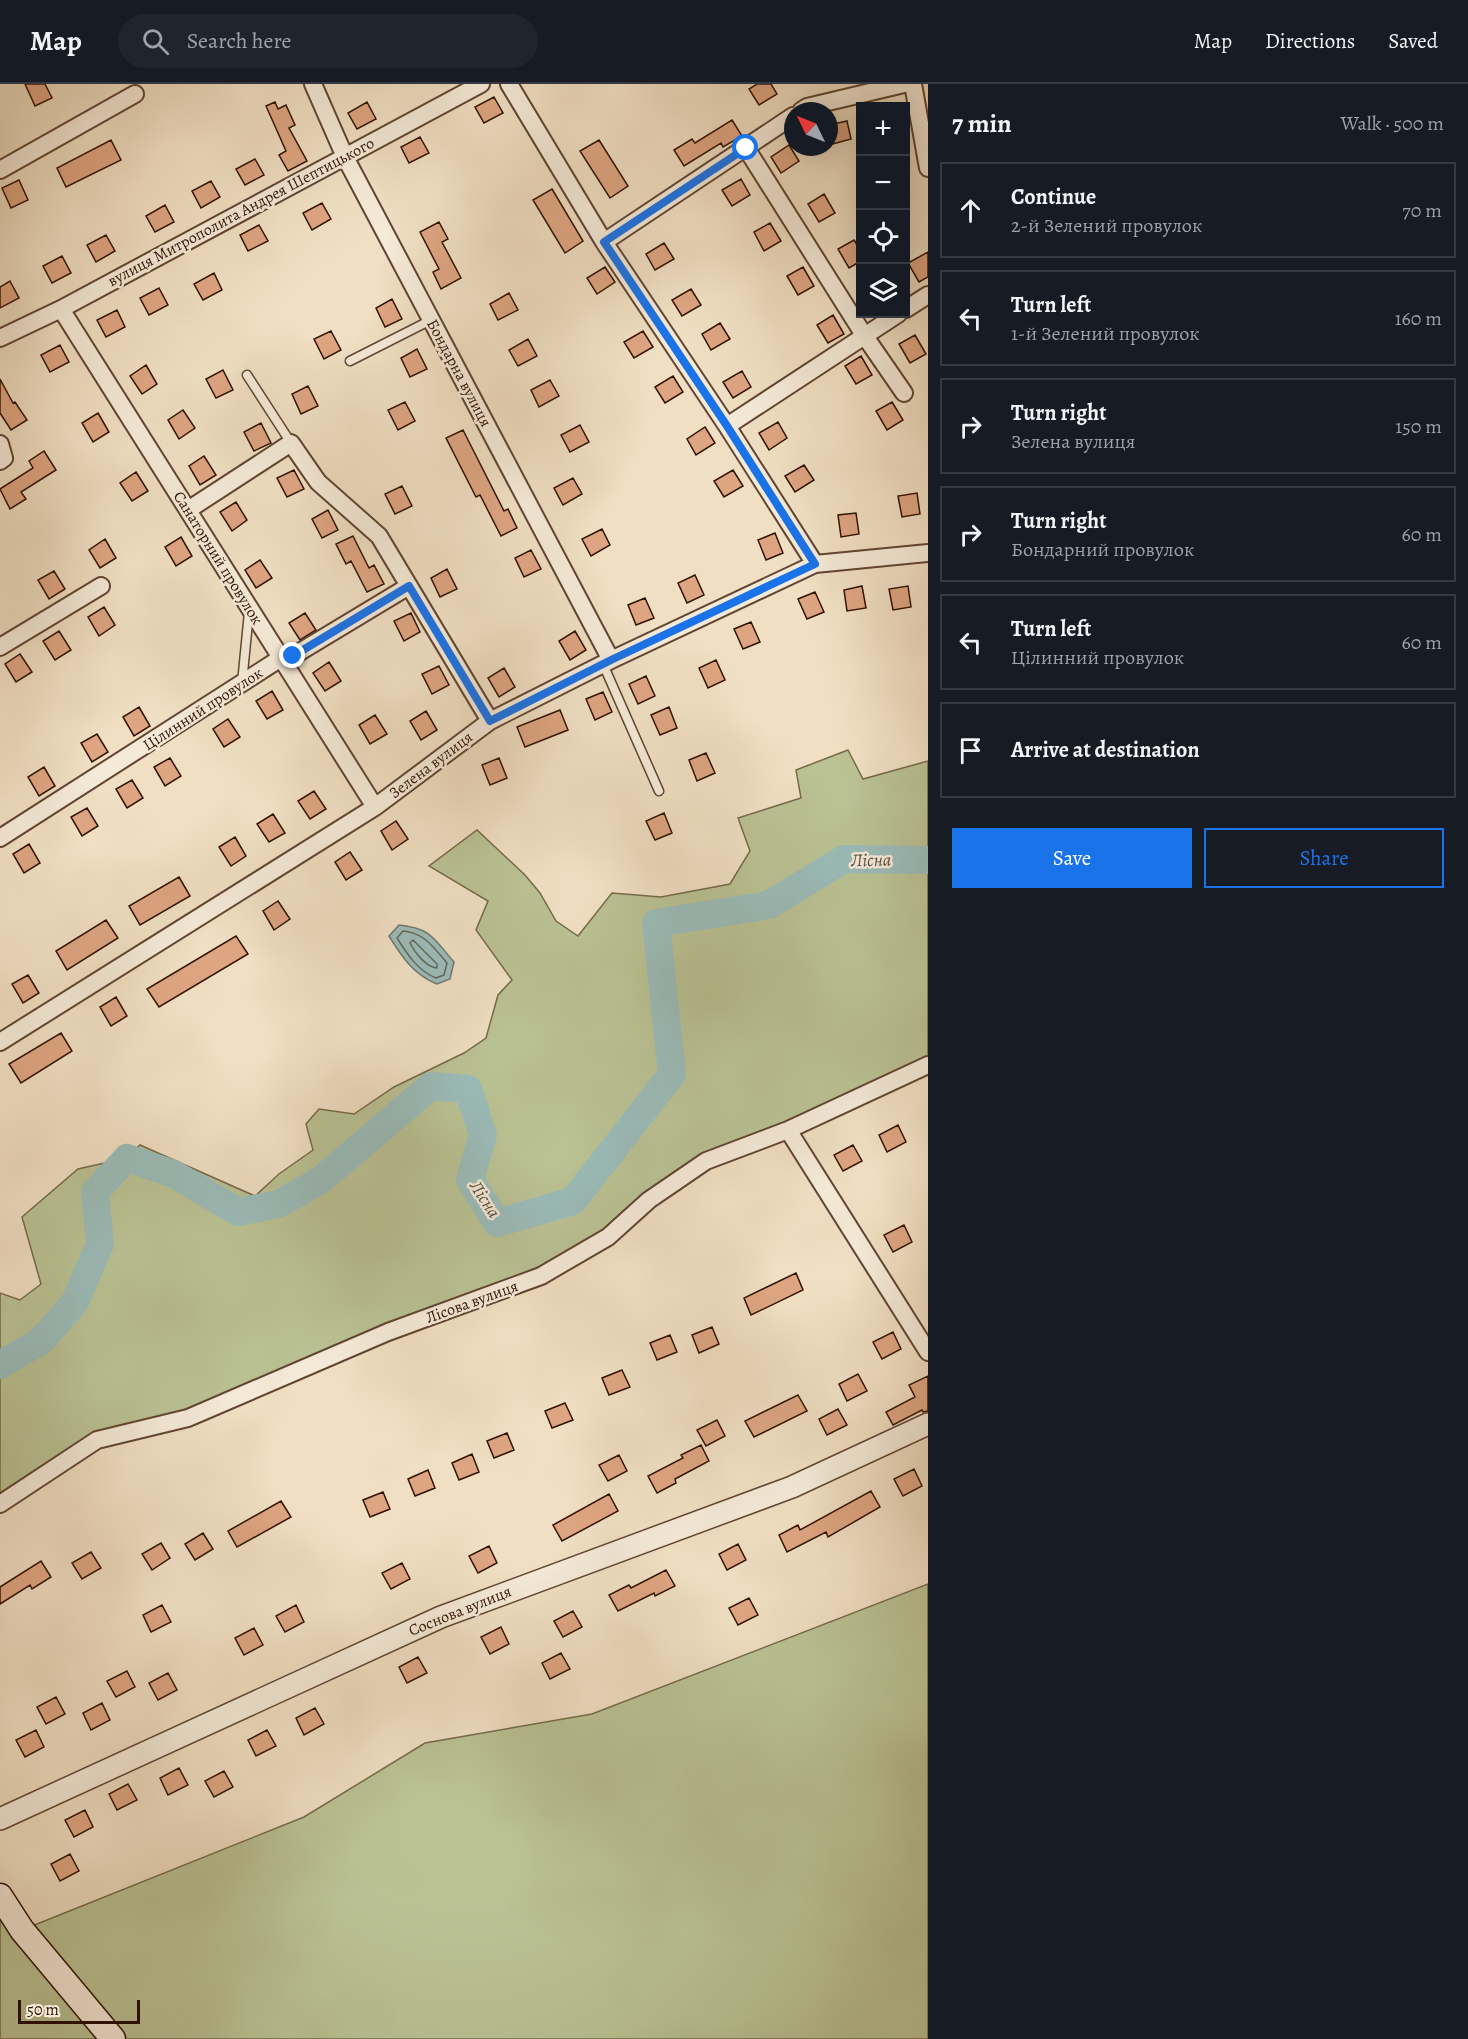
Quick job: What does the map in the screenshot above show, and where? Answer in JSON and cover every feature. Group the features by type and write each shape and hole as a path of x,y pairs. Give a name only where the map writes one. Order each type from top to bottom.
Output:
{"main road":[{"path":"0,1896 22,1930 113,2039"}],"street":[{"name":"Бондарна вулиця","path":"313,84 345,157 607,662"},
{"name":"вулиця Митрополита Андрея Шептицького","path":"0,338 61,309 481,84"},
{"path":"509,84 604,242 727,426 815,564"},
{"path":"828,102 904,84"},
{"path":"913,84 928,168"},
{"path":"0,170 135,94"},
{"path":"604,242 784,122"},
{"path":"746,148 864,335 904,393"},
{"path":"910,306 928,295"},
{"name":"Санаторний провулок","path":"61,309 375,807"},
{"path":"727,426 892,318"},
{"path":"188,510 291,443 318,482 379,536 490,721"},
{"path":"0,444 4,458 0,461"},
{"name":"Зелена вулиця","path":"0,1041 375,807 490,721 607,662 815,564 928,554"},
{"path":"0,647 101,586"},
{"name":"Цілинний провулок","path":"0,838 281,658 293,656 409,586"},
{"name":"Лісова вулиця","path":"0,1504 97,1440 188,1418 388,1332 541,1276 608,1237 649,1200 706,1161 788,1130 928,1065"},
{"path":"788,1130 928,1352"},
{"name":"Соснова вулиця","path":"0,1819 441,1617 792,1487 928,1424"}],"lane":[{"path":"350,361 431,320"},
{"path":"247,375 291,443"},
{"path":"242,683 249,607"},
{"path":"607,662 658,791"}],"green space":[{"path":"848,750 863,779 928,761 928,1065 706,1161 541,1276 230,1402 97,1440 0,1504 0,1293 20,1300 41,1284 22,1217 78,1169 127,1158 140,1145 255,1196 279,1174 313,1150 306,1124 319,1109 354,1114 394,1087 464,1053 486,1038 498,995 512,980 476,930 488,901 429,866 477,830 525,875 540,893 556,921 578,936 612,893 661,897 730,884 750,851 738,818 801,798 796,770"},
{"path":"928,1584 928,2039 0,2039 0,1896 22,1930 304,1817 425,1743 592,1714"}],"water":[{"path":"399,925 425,932 436,941 454,962 450,979 437,984 422,976 409,964 389,936"}],"building":[{"path":"25,84 45,84 52,98 35,106"},
{"path":"757,84 771,84 777,94 759,105 749,89"},
{"path":"494,97 503,113 484,123 475,107"},
{"path":"275,102 278,109 286,105 295,125 289,128 307,161 288,171 279,155 286,151 266,106"},
{"path":"367,102 376,119 357,129 348,113"},
{"path":"732,120 742,136 723,147 721,143 684,166 674,150 692,139 695,143"},
{"path":"847,121 851,139 838,143 838,123"},
{"path":"420,137 429,153 409,163 401,147"},
{"path":"111,140 121,160 66,187 57,168"},
{"path":"599,140 628,186 610,198 580,151"},
{"path":"784,148 784,156 796,156 799,161 781,173 771,157"},
{"path":"255,159 264,175 245,185 236,169"},
{"path":"741,179 750,195 732,206 722,190"},
{"path":"19,180 28,200 11,208 2,188"},
{"path":"211,181 220,197 201,208 192,191"},
{"path":"552,189 583,241 565,253 533,200"},
{"path":"824,194 835,213 819,222 808,204"},
{"path":"322,203 331,219 312,230 303,213"},
{"path":"165,205 174,222 155,232 146,216"},
{"path":"439,222 448,239 442,242 461,278 441,289 433,272 439,269 420,232"},
{"path":"770,223 781,241 764,251 754,232"},
{"path":"259,225 268,241 248,251 240,235"},
{"path":"106,235 115,251 96,262 87,245"},
{"path":"854,240 856,264 849,268 838,249"},
{"path":"664,243 674,259 655,270 646,254"},
{"path":"928,252 928,277 919,282 910,266 910,262"},
{"path":"62,256 71,273 52,283 43,266"},
{"path":"605,267 615,282 597,294 587,278"},
{"path":"803,267 814,286 798,295 787,276"},
{"path":"214,273 222,290 203,300 194,284"},
{"path":"10,281 19,298 0,308 0,287"},
{"path":"159,288 168,305 149,315 140,298"},
{"path":"691,289 701,305 682,316 672,300"},
{"path":"509,293 518,310 498,320 490,304"},
{"path":"392,299 402,319 385,327 376,308"},
{"path":"117,310 125,327 106,337 97,320"},
{"path":"833,315 844,334 828,343 817,325"},
{"path":"720,323 730,339 711,350 702,334"},
{"path":"331,331 341,350 324,359 314,339"},
{"path":"643,331 653,347 634,358 624,342"},
{"path":"915,335 926,354 910,363 899,344"},
{"path":"528,339 537,356 518,366 509,350"},
{"path":"60,345 69,362 50,372 41,355"},
{"path":"417,349 427,369 410,377 401,358"},
{"path":"861,356 872,375 856,384 845,366"},
{"path":"146,365 157,384 142,394 130,376"},
{"path":"223,370 233,390 216,398 206,379"},
{"path":"742,371 751,387 733,398 723,382"},
{"path":"673,376 683,392 665,403 655,387"},
{"path":"0,379 13,403 15,402 27,420 11,430 0,413"},
{"path":"550,380 559,396 539,407 531,390"},
{"path":"308,386 318,406 301,414 292,394"},
{"path":"405,402 415,421 398,430 388,410"},
{"path":"892,402 903,420 887,430 876,411"},
{"path":"183,410 195,428 179,439 168,420"},
{"path":"98,413 109,432 93,442 82,423"},
{"path":"778,422 787,438 769,450 759,433"},
{"path":"261,423 271,443 254,451 244,432"},
{"path":"580,425 589,442 570,452 561,435"},
{"path":"705,427 715,443 696,455 687,439"},
{"path":"463,430 504,511 508,509 517,528 501,536 480,495 476,497 446,438"},
{"path":"44,451 56,470 21,492 26,499 10,509 0,489 33,468 29,461"},
{"path":"204,456 216,475 200,485 189,466"},
{"path":"804,465 814,480 795,492 785,476"},
{"path":"294,470 304,489 287,497 277,478"},
{"path":"733,470 743,486 724,497 714,481"},
{"path":"136,472 148,491 132,501 120,483"},
{"path":"573,478 582,494 563,505 554,488"},
{"path":"402,486 412,506 395,514 385,494"},
{"path":"917,493 920,514 902,517 898,496"},
{"path":"236,502 247,520 232,531 220,512"},
{"path":"328,510 338,530 322,538 312,519"},
{"path":"856,513 859,534 841,537 838,515"},
{"path":"602,529 610,545 591,556 582,539"},
{"path":"775,533 783,553 766,560 758,540"},
{"path":"353,536 369,568 374,565 384,584 367,592 351,561 346,564 336,544"},
{"path":"181,537 192,556 176,566 165,547"},
{"path":"105,539 116,558 100,568 89,550"},
{"path":"531,550 541,569 524,577 515,558"},
{"path":"260,560 272,578 256,588 245,570"},
{"path":"447,569 457,589 440,597 431,578"},
{"path":"54,571 65,589 49,599 38,580"},
{"path":"695,575 704,595 687,603 678,583"},
{"path":"862,586 866,608 847,611 844,590"},
{"path":"908,586 911,607 893,610 889,589"},
{"path":"815,592 824,612 807,619 798,599"},
{"path":"645,598 654,618 636,625 628,605"},
{"path":"104,607 115,625 99,636 88,617"},
{"path":"305,613 316,630 300,640 289,623"},
{"path":"411,613 420,632 404,641 394,621"},
{"path":"751,622 760,642 743,649 734,629"},
{"path":"59,631 71,650 55,660 43,641"},
{"path":"575,631 586,650 570,660 559,641"},
{"path":"20,654 32,672 16,682 5,664"},
{"path":"716,660 725,680 708,688 699,668"},
{"path":"329,662 341,681 325,691 313,673"},
{"path":"439,666 449,685 432,694 422,674"},
{"path":"504,668 515,687 499,697 488,678"},
{"path":"646,676 655,696 638,704 629,684"},
{"path":"272,691 283,710 267,719 256,701"},
{"path":"603,692 612,712 595,720 586,699"},
{"path":"139,707 150,726 134,736 123,717"},
{"path":"669,707 677,728 660,735 651,715"},
{"path":"560,710 568,730 525,747 517,727"},
{"path":"426,711 437,730 421,740 410,721"},
{"path":"375,715 387,734 370,744 359,725"},
{"path":"228,719 240,737 224,747 213,729"},
{"path":"97,734 108,752 92,762 81,743"},
{"path":"706,753 715,773 697,781 689,760"},
{"path":"170,758 181,776 165,786 154,767"},
{"path":"499,758 507,778 490,785 482,765"},
{"path":"44,767 55,786 39,796 28,777"},
{"path":"132,780 143,798 127,808 116,789"},
{"path":"314,791 326,809 310,819 298,801"},
{"path":"87,808 98,826 82,836 71,817"},
{"path":"664,813 672,833 655,840 646,821"},
{"path":"273,814 285,833 269,842 257,824"},
{"path":"396,821 408,839 392,850 381,831"},
{"path":"235,837 246,856 231,866 219,847"},
{"path":"29,844 40,863 24,873 13,854"},
{"path":"350,852 362,870 346,880 335,862"},
{"path":"179,877 190,896 140,925 129,906"},
{"path":"278,901 290,919 274,930 263,911"},
{"path":"106,920 118,938 67,970 56,951"},
{"path":"236,936 248,954 159,1007 147,989"},
{"path":"28,975 39,993 23,1003 12,984"},
{"path":"116,997 127,1016 111,1026 100,1007"},
{"path":"61,1033 72,1051 21,1083 9,1064"},
{"path":"898,1125 906,1142 887,1152 879,1135"},
{"path":"853,1145 862,1161 843,1171 834,1155"},
{"path":"904,1225 912,1242 893,1252 884,1235"},
{"path":"796,1273 803,1290 751,1315 744,1298"},
{"path":"712,1327 719,1344 699,1353 692,1335"},
{"path":"893,1332 901,1349 882,1359 873,1342"},
{"path":"670,1335 677,1352 657,1360 650,1343"},
{"path":"622,1370 630,1387 609,1395 602,1378"},
{"path":"858,1374 867,1391 847,1401 839,1384"},
{"path":"928,1376 928,1411 923,1412 922,1410 893,1425 886,1412 915,1397 909,1385"},
{"path":"798,1395 807,1411 754,1437 745,1421"},
{"path":"565,1403 573,1420 552,1428 545,1411"},
{"path":"838,1409 847,1425 827,1435 819,1419"},
{"path":"717,1420 725,1436 706,1446 697,1430"},
{"path":"507,1433 514,1450 494,1458 487,1441"},
{"path":"701,1445 709,1461 675,1479 676,1483 657,1493 648,1476 683,1458 681,1455"},
{"path":"472,1454 479,1472 459,1480 452,1463"},
{"path":"619,1455 627,1471 608,1481 599,1465"},
{"path":"914,1469 922,1486 903,1496 894,1479"},
{"path":"428,1470 435,1488 415,1496 408,1479"},
{"path":"871,1491 880,1507 828,1537 826,1532 787,1552 779,1535 798,1525 800,1530"},
{"path":"383,1492 390,1509 370,1517 363,1500"},
{"path":"609,1494 618,1511 562,1541 553,1525"},
{"path":"281,1501 291,1517 237,1547 228,1531"},
{"path":"203,1533 213,1549 195,1560 185,1544"},
{"path":"161,1543 170,1558 152,1570 142,1554"},
{"path":"738,1544 746,1560 727,1570 719,1554"},
{"path":"489,1546 497,1563 478,1573 469,1556"},
{"path":"91,1552 101,1568 82,1579 72,1563"},
{"path":"41,1561 51,1577 32,1589 30,1585 0,1604 0,1587"},
{"path":"402,1563 410,1579 391,1589 382,1573"},
{"path":"666,1570 675,1586 655,1596 654,1593 618,1611 609,1595 629,1585 631,1588"},
{"path":"749,1598 758,1615 738,1625 729,1608"},
{"path":"162,1605 171,1622 151,1632 143,1615"},
{"path":"296,1605 304,1622 285,1632 276,1616"},
{"path":"573,1611 582,1627 563,1637 554,1621"},
{"path":"501,1627 509,1644 490,1654 481,1637"},
{"path":"254,1628 263,1645 244,1655 235,1638"},
{"path":"561,1653 570,1669 550,1679 542,1663"},
{"path":"418,1657 427,1673 407,1683 399,1667"},
{"path":"127,1671 135,1687 116,1697 107,1681"},
{"path":"168,1673 177,1690 158,1700 149,1683"},
{"path":"56,1697 65,1714 46,1724 37,1707"},
{"path":"102,1703 110,1720 91,1730 83,1713"},
{"path":"315,1708 324,1724 304,1735 296,1718"},
{"path":"36,1730 44,1747 25,1757 16,1740"},
{"path":"267,1730 276,1746 256,1756 248,1740"},
{"path":"179,1768 188,1785 168,1795 160,1778"},
{"path":"224,1771 233,1787 214,1797 205,1781"},
{"path":"128,1784 137,1800 117,1810 109,1794"},
{"path":"85,1810 93,1827 74,1837 65,1820"},
{"path":"70,1854 79,1871 60,1881 51,1864"}],"waterway":[{"name":"Лісна","path":"0,1365 41,1341 75,1302 100,1244 95,1192 127,1158 174,1174 238,1212 279,1204 322,1179 431,1086 468,1089 483,1135 470,1180 497,1223 573,1201 672,1074 656,923 769,905 844,859 928,860"}],"route":[{"path":"293,656 409,586 490,721 611,660 815,564 727,426 604,242 746,148"}]}
